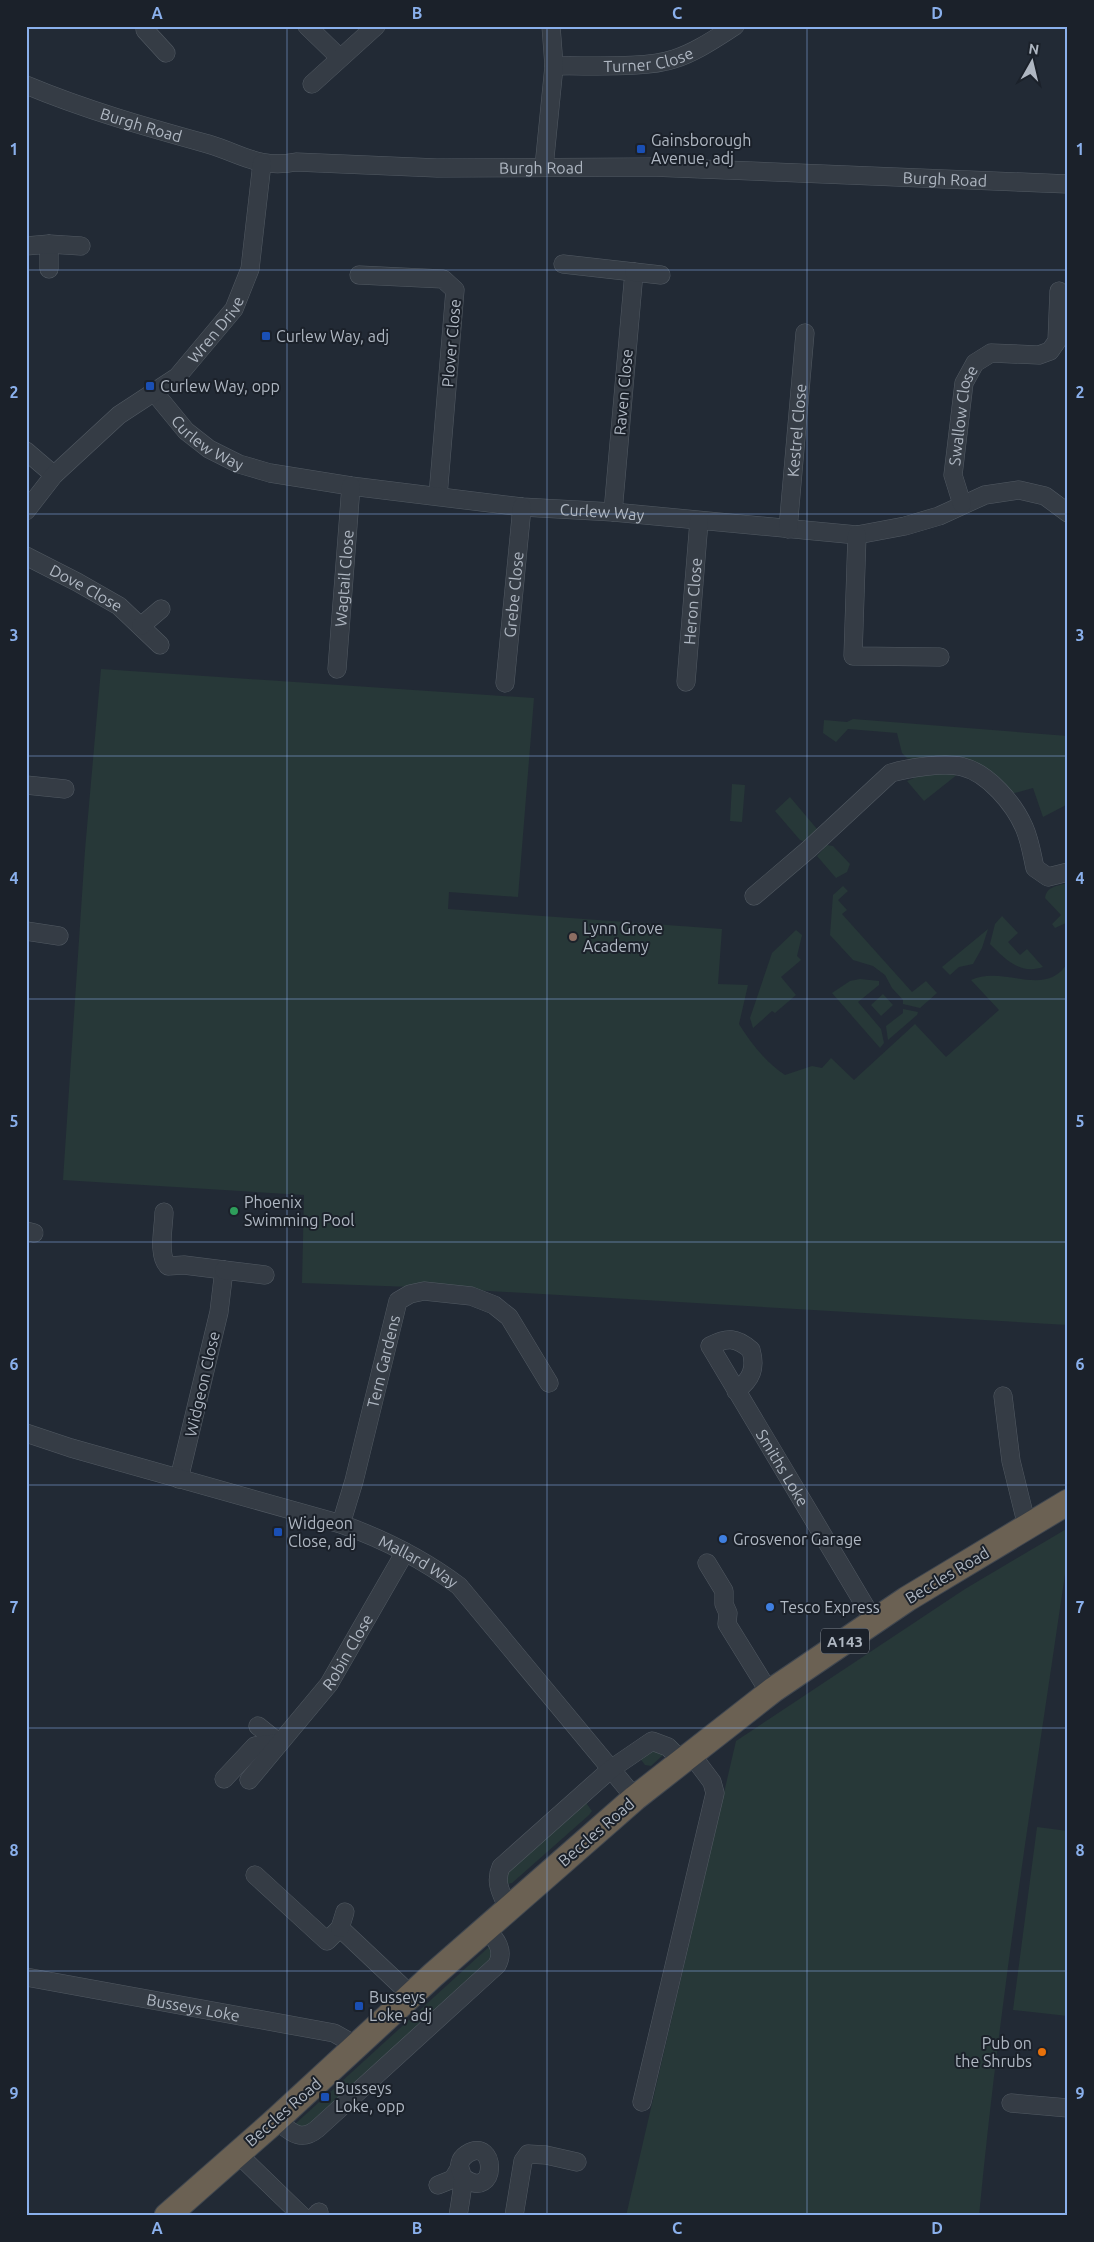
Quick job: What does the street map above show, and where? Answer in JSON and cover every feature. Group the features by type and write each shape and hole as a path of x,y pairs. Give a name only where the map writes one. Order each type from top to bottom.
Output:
{"highway":[{"name":"Beccles Road","path":"167,2216 276,2120 411,1995 635,1798 769,1692 930,1585 1068,1502"}],"street":[{"path":"307,26 340,58"},
{"path":"312,84 376,26"},
{"path":"544,167 554,66 551,26"},
{"name":"Turner Close","path":"554,66 645,64 672,60 695,50 736,26"},
{"path":"145,27 166,53"},
{"name":"Burgh Road","path":"26,85 130,123 228,150 245,159 262,163 281,164 296,162 436,168 679,168 1068,184"},
{"name":"Wren Drive","path":"26,511 54,475 119,415 177,377 234,309 250,269 262,163"},
{"path":"26,246 49,244 81,246"},
{"path":"49,244 49,269"},
{"path":"563,264 661,275"},
{"name":"Raven Close","path":"613,512 634,272"},
{"name":"Plover Close","path":"359,275 443,279 455,290 438,496"},
{"name":"Swallow Close","path":"962,504 953,475 964,383 975,363 991,353 1039,355 1050,351 1057,341 1059,291"},
{"name":"Kestrel Close","path":"788,529 805,333"},
{"name":"Curlew Way","path":"154,392 186,431 209,449 239,464 270,473 351,486 522,507 613,512 857,535 905,526 939,516 985,495 1019,490 1045,496 1068,513"},
{"path":"26,451 54,475"},
{"name":"Wagtail Close","path":"337,669 351,486"},
{"name":"Grebe Close","path":"505,683 522,507"},
{"name":"Heron Close","path":"686,682 699,521"},
{"path":"857,535 854,656 940,657"},
{"name":"Dove Close","path":"26,556 119,606 160,645"},
{"path":"141,626 161,609"},
{"path":"754,896 809,849 885,777 906,768 963,767 985,778 1012,808 1024,827 1035,868 1039,873 1048,877 1068,872"},
{"path":"26,785 65,789"},
{"path":"26,931 59,936"},
{"path":"164,1212 163,1255 168,1266 184,1264 265,1275"},
{"name":"Widgeon Close","path":"179,1479 223,1289 224,1270"},
{"name":"Tern Gardens","path":"341,1524 354,1481 398,1301 410,1294 424,1291 471,1296 494,1306 509,1317 549,1383"},
{"name":"Smiths Loke","path":"736,1391 874,1621"},
{"path":"1003,1396 1011,1461 1027,1526"},
{"name":"Mallard Way","path":"26,1433 71,1448 341,1524 373,1536 435,1567 459,1586 635,1798"},
{"name":"Robin Close","path":"249,1780 328,1684 406,1552"},
{"path":"707,1563 724,1591 724,1604 728,1613 727,1624 769,1692"},
{"path":"258,1726 279,1743"},
{"path":"508,1909 498,1885 501,1867 611,1769 652,1742 668,1747 686,1758 712,1782 715,1793 642,2102"},
{"path":"224,1779 255,1746 279,1743"},
{"path":"254,1875 327,1941 343,1920 411,1995"},
{"path":"276,2120 296,2135 310,2135 317,2129 497,1964 500,1959 499,1946 486,1929"},
{"name":"Busseys Loke","path":"26,1977 334,2032 357,2046"},
{"path":"1011,2102 1068,2108"},
{"path":"237,2153 302,2216"},
{"path":"514,2216 523,2161 528,2154 546,2155 577,2162"},
{"path":"438,2185 462,2173 458,2216"}],"shaded area":[{"name":"Lynn Grove Academy","path":"101,669 534,698 518,897 449,892 448,909 722,929 718,984 748,985 739,1024 759,1052 785,1075 812,1066 822,1068 831,1058 854,1080 915,1024 946,1057 999,1010 971,980 984,976 1036,980 1048,979 1059,973 1068,962 1068,1325 439,1288 302,1283 304,1195 63,1180 85,850"},
{"path":"853,719 1068,736 1068,804 1043,817 1033,788 1011,794 996,779 907,758 902,753 897,733 848,729 836,742 823,733 824,720 847,722"},
{"path":"924,774 958,774 924,801 907,781"},
{"path":"732,784 745,785 742,822 730,821"},
{"path":"790,797 817,829 818,832 808,843 800,840 775,811"},
{"path":"827,845 833,846 850,864 847,872 836,878 817,856"},
{"path":"1068,883 1068,922 1055,928 1052,924 1061,915 1045,898 1046,894 1053,887"},
{"path":"843,886 848,891 838,900 847,910 842,914 912,992 926,981 937,993 920,1008 903,1004 903,1000 892,988 885,975 873,966 853,960 830,935 833,895"},
{"path":"1002,916 1018,933 1008,942 1020,955 1027,949 1043,967 1027,969 1020,967 1007,960 990,944 995,924"},
{"path":"988,929 982,948 973,964 959,967 950,975 942,967"},
{"path":"796,930 802,935 797,956 801,960 781,977 796,995 775,1013 772,1011 753,1028 750,1018 772,953"},
{"path":"860,979 879,981 879,985 858,1002 881,1029 884,1043 880,1048 832,993 850,981"},
{"path":"883,994 893,1005 881,1016 871,1005"},
{"path":"903,1009 918,1012 917,1015 888,1040 886,1026 903,1013"},
{"path":"1068,1528 1068,1554 997,2050 979,2216 626,2216 736,1741 965,1589"},
{"path":"650,1748 663,1755 651,1766 645,1765 639,1757"},
{"path":"584,1800 592,1811 589,1815 512,1883 507,1884 504,1871"},
{"path":"1037,1827 1068,1831 1068,2016 1013,2010"},
{"path":"491,1945 492,1961 309,2128 294,2125"}],"place":[{"name":"Gainsborough Avenue, adj","path":"641,149"},
{"name":"Curlew Way, adj","path":"266,336"},
{"name":"Curlew Way, opp","path":"150,386"},
{"name":"Lynn Grove Academy","path":"573,937"},
{"name":"Phoenix Swimming Pool","path":"234,1211"},
{"name":"Widgeon Close, adj","path":"278,1532"},
{"name":"Grosvenor Garage","path":"723,1539"},
{"name":"Tesco Express","path":"770,1607"},
{"name":"Busseys Loke, adj","path":"359,2006"},
{"name":"Pub on the Shrubs","path":"1042,2052"},
{"name":"Busseys Loke, opp","path":"325,2097"}]}
